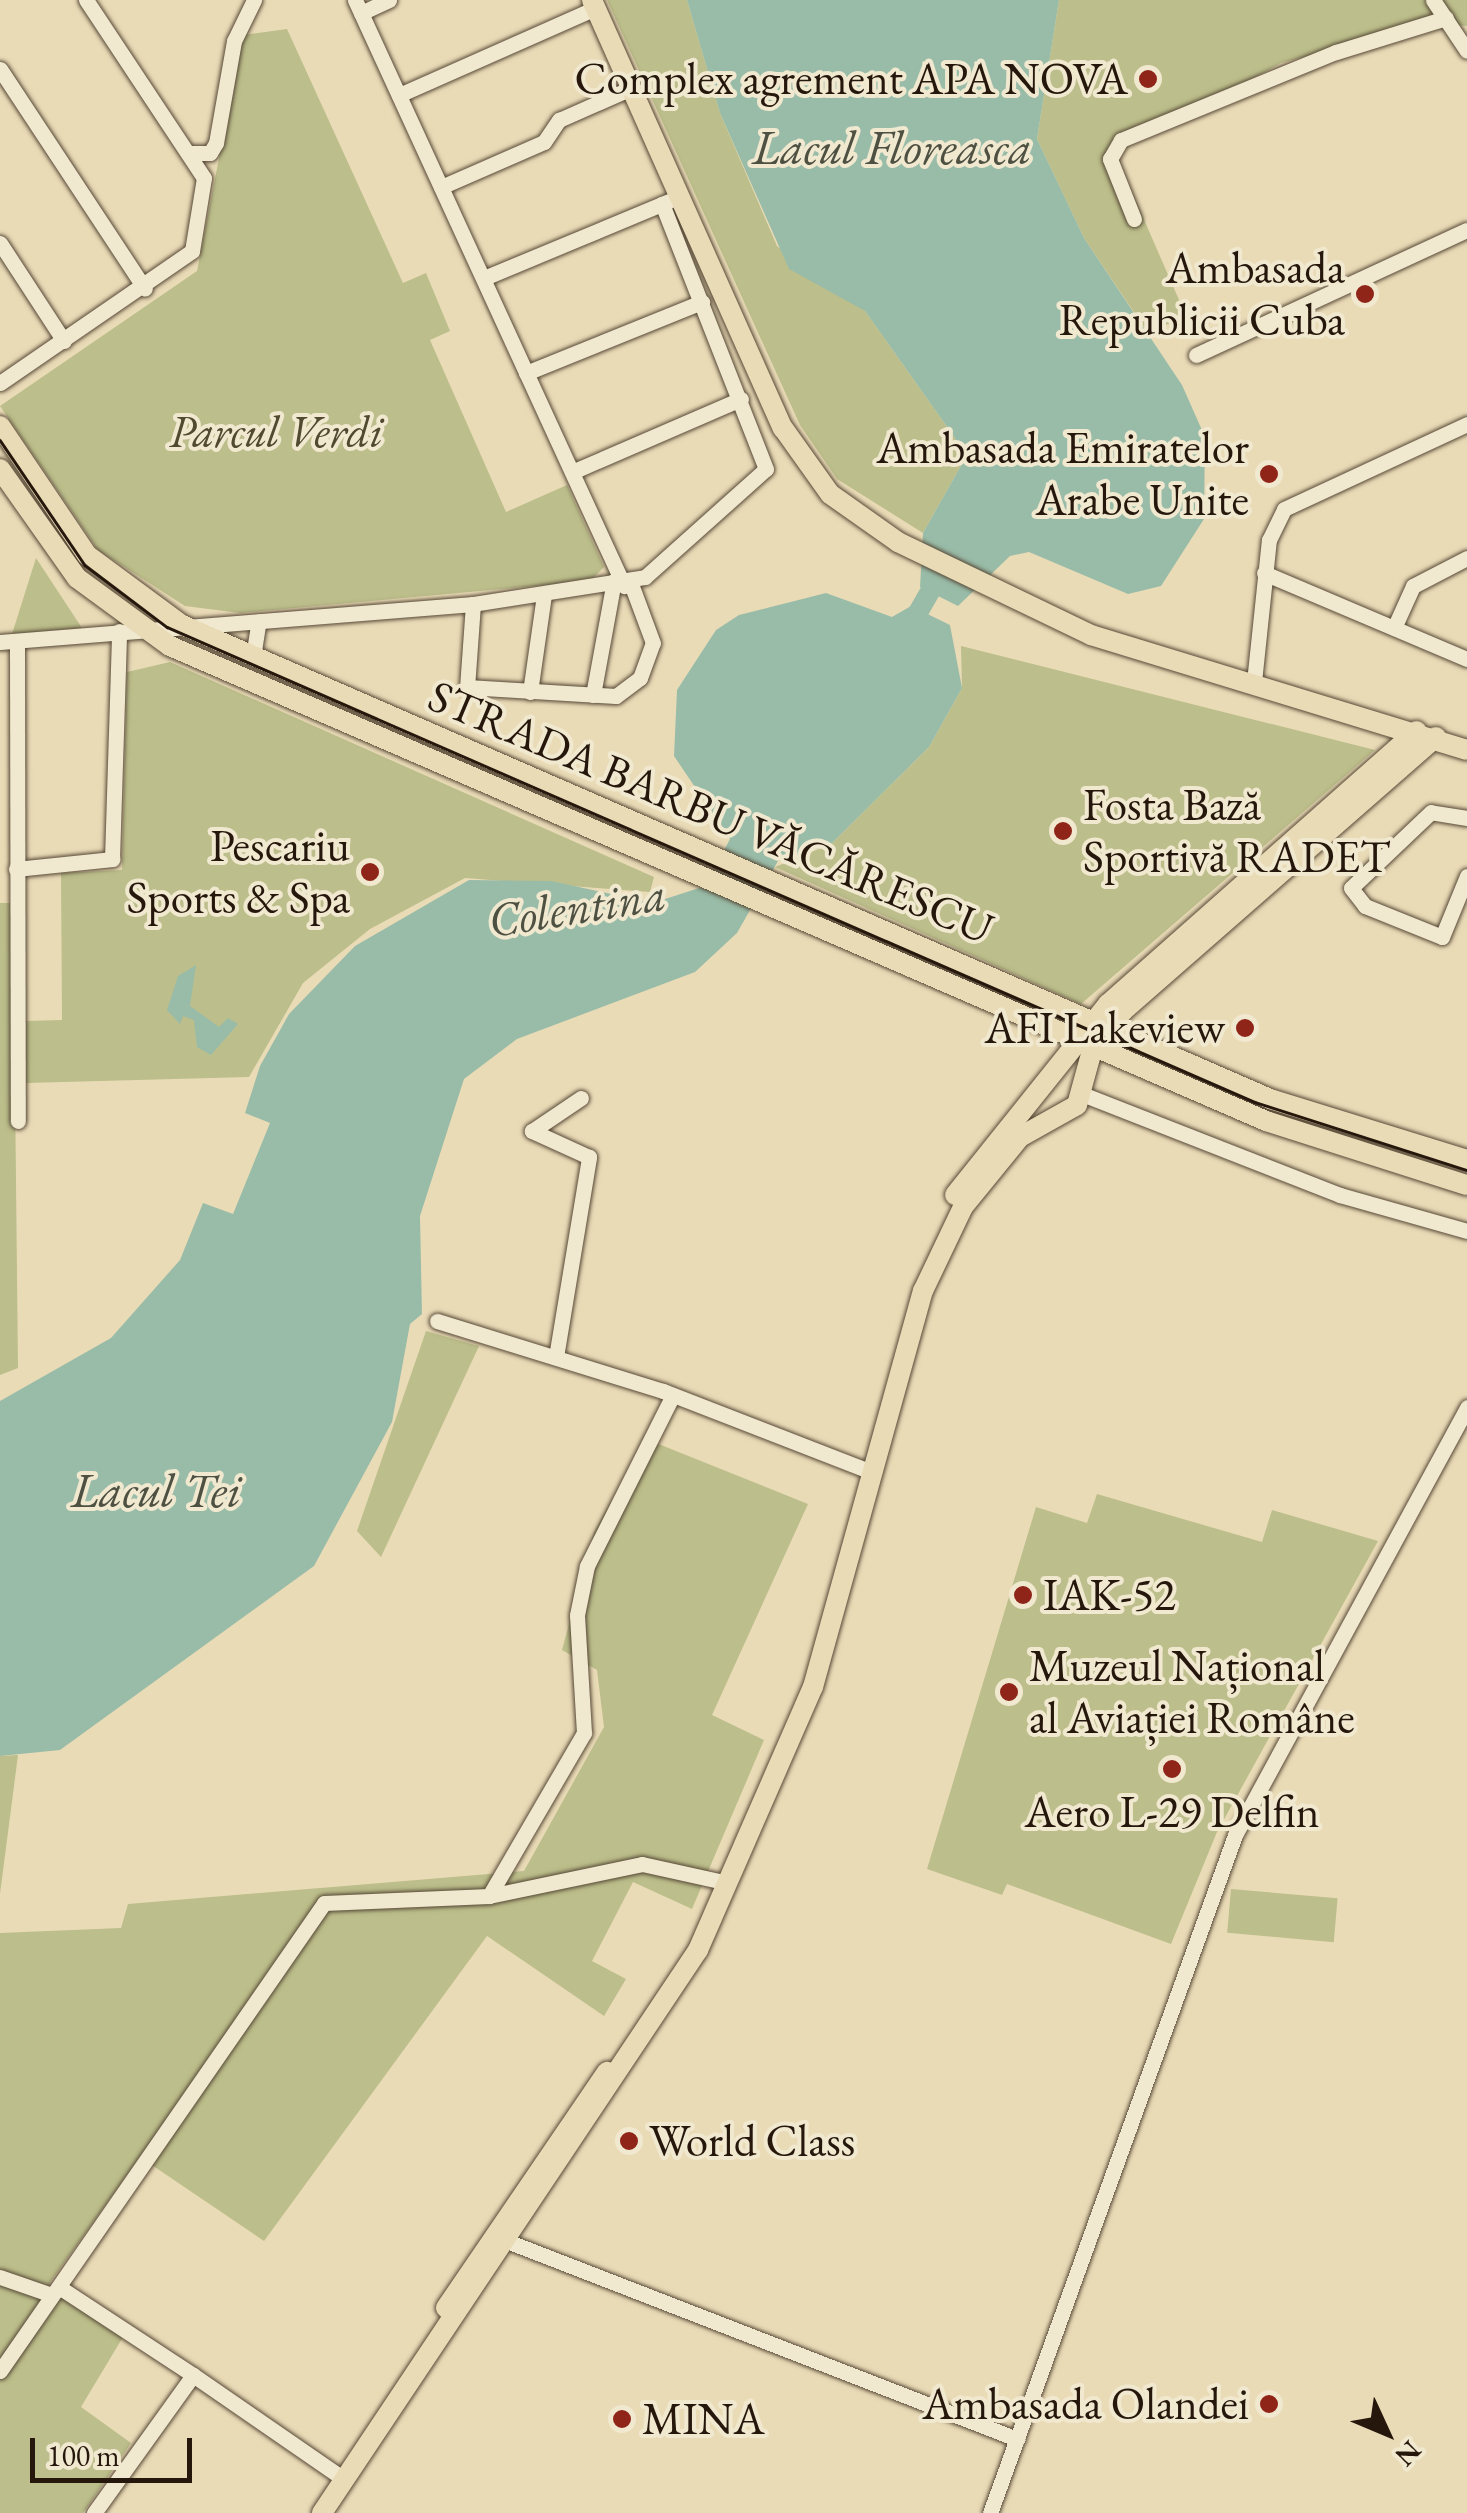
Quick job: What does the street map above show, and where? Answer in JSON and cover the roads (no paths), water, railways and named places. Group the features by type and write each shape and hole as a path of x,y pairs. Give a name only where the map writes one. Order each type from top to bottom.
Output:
{"main road":[{"path":"594,4 672,206 812,475 924,556 1116,644 1373,714 1467,750"},
{"name":"STRADA BARBU VĂCĂRESCU","path":"0,426 87,555 182,625 696,861"},
{"name":"STRADA BARBU VĂCĂRESCU","path":"0,469 72,572 129,630 805,908 1101,1024 1332,1123 1467,1160"},
{"path":"1373,714 1389,736 1382,767"},
{"path":"307,2513 705,1936 813,1687 932,1238 979,1159 1101,1024 1382,767 1427,734"},
{"path":"1101,1024 1427,734"},
{"name":"STRADA BARBU VĂCĂRESCU","path":"805,908 1086,1044 1322,1143 1467,1184"},
{"path":"322,2513 638,2028 718,1881 797,1696 942,1242 991,1168 1082,1094 1086,1044"},
{"path":"1047,1080 1033,1111 1047,1125"}],"street":[{"path":"0,383 189,257 204,178 86,0"},
{"path":"189,154 210,154 216,143 234,41 254,0"},
{"path":"390,0 358,6 621,582 650,623 649,659 624,694 530,692 464,683 473,604"},
{"path":"1433,0 1467,51"},
{"path":"399,95 594,4"},
{"path":"1134,219 1110,159 1121,140 1336,52 1446,18"},
{"path":"0,69 145,289"},
{"path":"442,187 544,142 559,120 629,90"},
{"path":"0,642 473,604 621,582 766,463 702,302 672,206 484,278"},
{"path":"1196,354 1467,230"},
{"path":"0,243 64,340"},
{"path":"526,374 702,302"},
{"path":"572,472 741,399"},
{"path":"1254,682 1272,530 1293,501 1467,424"},
{"path":"1394,628 1413,586 1467,558"},
{"path":"1264,573 1467,659"},
{"path":"592,695 621,582"},
{"path":"530,692 544,596"},
{"path":"253,657 259,621"},
{"path":"16,869 106,865 129,630"},
{"path":"17,640 18,1120"},
{"path":"1467,818 1431,812 1351,888 1364,906 1442,937 1467,876"},
{"path":"1082,1094 1340,1194 1467,1231"},
{"path":"556,1358 589,1157 532,1135 557,1108 581,1098"},
{"path":"437,1321 673,1395 868,1471"},
{"path":"489,1896 584,1734 576,1616 587,1566 673,1395"},
{"path":"990,2513 1236,1835 1467,1407"},
{"path":"0,2371 324,1903 489,1896 642,1864 718,1881"},
{"path":"500,2238 1017,2439"},
{"path":"0,2277 56,2291 193,2376 335,2473"},
{"path":"94,2513 193,2376"}],"water":[{"name":"Lacul Floreasca","path":"687,0 1059,0 1037,139 1084,238 1182,385 1205,437 1204,519 1161,586 1128,594 1029,552 1010,556 958,606 920,587 923,533 963,462 955,438 865,311 789,269 720,113"},
{"name":"Lacul Tei","path":"826,593 892,617 911,606 950,625 962,688 929,747 831,844 778,861 737,933 695,972 517,1039 464,1079 420,1216 422,1314 410,1324 392,1422 314,1566 60,1750 0,1756 0,1401 111,1338 180,1260 203,1203 233,1214 270,1123 245,1113 260,1066 289,1014 355,946 469,880 551,881 653,903 705,886 730,839 674,756 677,690 716,630 739,615"},
{"path":"196,965 190,1006 219,1027 228,1018 238,1024 211,1055 197,1047 194,1020 183,1016 180,1024 167,1010 178,976"}],"waterway":[{"name":"Colentina","path":"908,630 943,569"}],"tram line":[{"path":"0,440 85,565 167,627 1255,1102 1467,1170"}],"place":[{"name":"Complex agrement APA NOVA","path":"1148,79"},
{"name":"Ambasada Republicii Cuba","path":"1365,294"},
{"name":"Ambasada Emiratelor Arabe Unite","path":"1269,474"},
{"name":"Fosta Bază Sportivă RADET","path":"1063,831"},
{"name":"Pescariu Sports & Spa","path":"370,872"},
{"name":"AFI Lakeview","path":"1245,1028"},
{"name":"IAK-52","path":"1023,1595"},
{"name":"Muzeul Național al Aviației Române","path":"1009,1692"},
{"name":"Aero L-29 Delfin","path":"1172,1769"},
{"name":"World Class","path":"629,2141"},
{"name":"Ambasada Olandei","path":"1269,2404"},
{"name":"MINA","path":"622,2419"}],"park label":[{"name":"Parcul Verdi","path":"276,432"}]}
